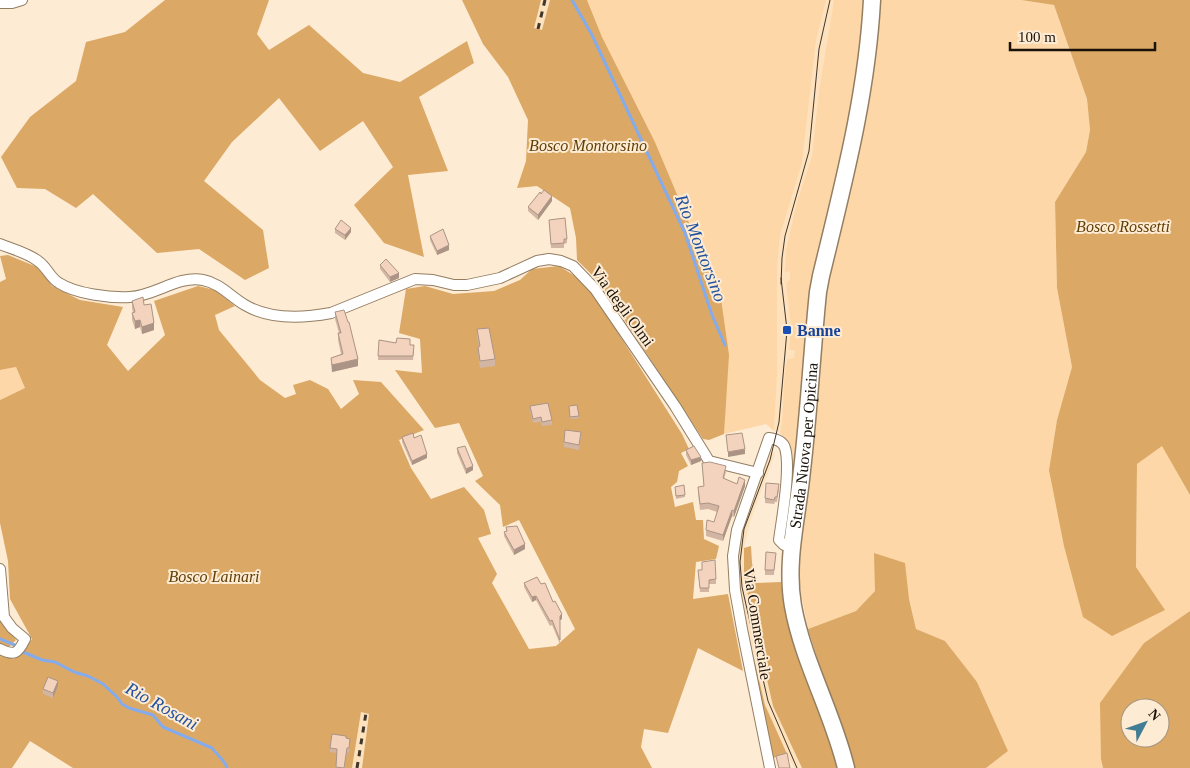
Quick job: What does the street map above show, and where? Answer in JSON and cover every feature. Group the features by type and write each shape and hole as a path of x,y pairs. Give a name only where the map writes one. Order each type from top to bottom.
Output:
{"main road":[{"name":"Strada Nuova per Opicina","path":"846,768 834,728 797,624 791,589 792,547 806,435 818,292 855,134 867,57 872,0"}],"street":[{"path":"0,2 22,0"},
{"name":"Via degli Olmi","path":"0,244 38,261 58,283 89,293 129,297 186,280 197,279 215,283 247,306 257,310 276,315 291,316 331,313 415,279 433,280 454,285 478,283 500,278 537,261 549,259 560,261 573,266 595,289 679,411 709,461 758,473"},
{"name":"Via Commerciale","path":"770,768 742,629 733,567 737,530 769,438 782,443 785,448 787,461 779,540 784,546 792,547"},
{"path":"0,569 4,617 12,628 25,639 18,651 14,653 9,654 0,649"}],"shaded area":[{"path":"541,0 550,0 542,31 533,29"},
{"path":"587,0 826,0 816,41 802,163 780,236 777,267 777,375 774,431 766,424 724,434 725,402 721,299 655,142 602,37"},
{"path":"826,0 834,0 819,90 812,156 797,202 786,273 790,271 790,279 786,283 791,325 789,349 795,350 794,358 787,359 785,368 784,404 780,433 774,431 777,375 777,267 780,236 802,163 816,41"},
{"path":"834,0 864,0 861,44 851,123 813,289 785,540 791,459 788,442 780,433 787,359 794,358 795,350 789,350 791,325 786,283 790,279 790,271 785,273 786,251 797,202 812,156 819,90"},
{"path":"878,0 1021,0 1054,5 1087,99 1090,130 1086,152 1055,202 1057,288 1072,367 1057,420 1049,470 1165,610 1136,567 1137,464 1162,445 1190,495 1190,611 1144,643 1124,698 1120,698 1120,708 1101,759 1103,768 986,768 1008,751 977,682 945,641 916,629 909,599 875,591 856,611 808,629 800,588 800,531 820,322"},
{"path":"16,367 25,388 0,400 0,370"},
{"path":"768,451 775,454 750,522 744,548 773,706 802,768 794,768 765,705 738,582 736,555 740,529"},
{"path":"361,712 369,714 362,768 352,768"}],"green space":[{"path":"165,0 269,0 257,34 269,50 309,25 363,73 400,82 467,41 474,63 419,97 448,171 408,175 424,257 384,243 354,205 393,167 363,121 320,151 279,98 232,142 204,181 263,230 269,268 245,280 199,249 157,253 93,194 76,208 45,189 17,188 1,157 30,117 76,81 86,42 125,32"},
{"name":"Bosco Montorsino","path":"462,0 541,0 534,28 542,30 550,0 587,0 602,37 655,142 721,299 729,355 724,434 709,440 703,439 600,283 577,260 576,238 570,208 537,186 517,188 526,161 528,120 508,77 483,44"},
{"name":"Bosco Rossetti","path":"1021,0 1190,0 1190,495 1162,446 1137,464 1136,567 1165,610 1112,636 1083,617 1064,546 1049,470 1057,420 1072,367 1057,288 1055,202 1086,152 1090,130 1087,99 1054,5"},
{"name":"Bosco Lainari","path":"8,255 37,267 52,286 80,300 123,307 107,345 128,371 165,335 154,301 198,286 215,290 235,306 215,315 219,330 260,380 285,398 296,394 293,385 310,380 328,389 341,409 359,394 353,380 381,382 424,430 399,440 411,468 431,499 464,487 484,510 491,534 478,538 497,574 492,583 529,649 556,646 575,629 519,520 503,527 500,505 475,481 483,476 459,423 435,428 395,370 422,373 420,339 399,333 406,289 425,286 453,294 494,291 520,280 532,269 559,266 575,276 596,298 682,434 689,449 681,453 688,466 679,471 677,482 671,487 675,507 693,502 696,520 703,520 704,539 719,546 716,559 696,562 693,599 728,594 743,671 698,648 668,733 644,729 641,747 652,768 362,768 369,714 361,712 352,768 73,768 30,741 12,768 0,768 0,656 14,659 23,652 32,639 10,599 8,561 0,523 0,400 25,388 16,367 0,370 0,282 6,279 0,256"},
{"path":"751,546 756,583 781,582 787,618 840,768 802,768 773,706 744,578 744,548"},
{"path":"874,553 905,563 909,599 916,629 945,641 977,682 1008,751 986,768 852,768 808,629 856,611 875,591"},
{"path":"1190,611 1190,768 1103,768 1101,759 1100,703 1144,643"},
{"path":"0,616 16,640 8,648 0,644"},
{"path":"752,650 765,705 787,754 773,758"}],"building":[{"path":"544,190 552,196 538,215 528,207 540,192 541,194"},
{"path":"565,218 567,239 564,239 564,243 551,244 549,220"},
{"path":"341,220 351,228 345,235 335,229"},
{"path":"443,229 449,245 437,251 430,236"},
{"path":"386,259 399,273 390,277 380,265"},
{"path":"143,297 144,305 151,304 154,323 142,327 140,320 135,321 132,313 135,312 132,301"},
{"path":"344,310 349,322 358,359 332,365 331,358 343,354 338,333 341,333 335,312"},
{"path":"489,328 495,359 480,361 477,329"},
{"path":"397,338 410,339 410,345 414,345 413,356 378,356 379,340 396,343"},
{"path":"548,403 552,420 542,422 541,417 533,419 530,406"},
{"path":"577,405 579,416 570,417 569,406"},
{"path":"565,430 581,432 579,445 564,442"},
{"path":"413,433 414,438 421,435 427,454 412,461 402,437"},
{"path":"742,433 745,449 728,452 726,435"},
{"path":"465,446 473,466 466,469 457,448"},
{"path":"694,446 701,457 691,460 686,450"},
{"path":"710,462 726,466 723,478 737,484 739,477 745,480 723,535 706,530 707,520 714,522 719,506 708,503 700,504 698,487 704,486 702,463"},
{"path":"766,483 779,484 777,497 774,500 765,498"},
{"path":"684,485 685,495 676,496 675,487"},
{"path":"517,526 525,544 514,550 504,532 507,531 506,527"},
{"path":"766,552 776,553 774,570 765,570"},
{"path":"715,560 716,579 709,580 709,588 700,588 698,570 702,570 702,562"},
{"path":"537,577 541,584 545,583 553,602 555,601 562,614 560,616 560,640 552,620 550,621 536,596 532,597 524,583"},
{"path":"48,677 58,681 53,693 43,689"},
{"path":"332,734 346,736 346,738 350,739 344,768 336,767 337,749 330,748"},
{"path":"787,753 790,768 779,768 776,756"}],"waterway":[{"name":"Rio Montorsino","path":"572,0 592,35 685,233 712,315 725,345"},
{"name":"Rio Rosani","path":"0,639 17,646"},
{"name":"Rio Rosani","path":"23,652 42,660 55,662 103,684 122,704 153,715 163,727 212,748 227,768"}],"tram line":[{"path":"781,284 785,236 809,151 819,49 830,0"},
{"path":"781,278 787,330 779,422 770,460 744,529 740,562 742,587 768,701 797,768"}],"railway":[{"path":"538,29 545,0"},
{"path":"357,768 366,713"}],"place":[{"name":"Banne","path":"787,330"}]}
